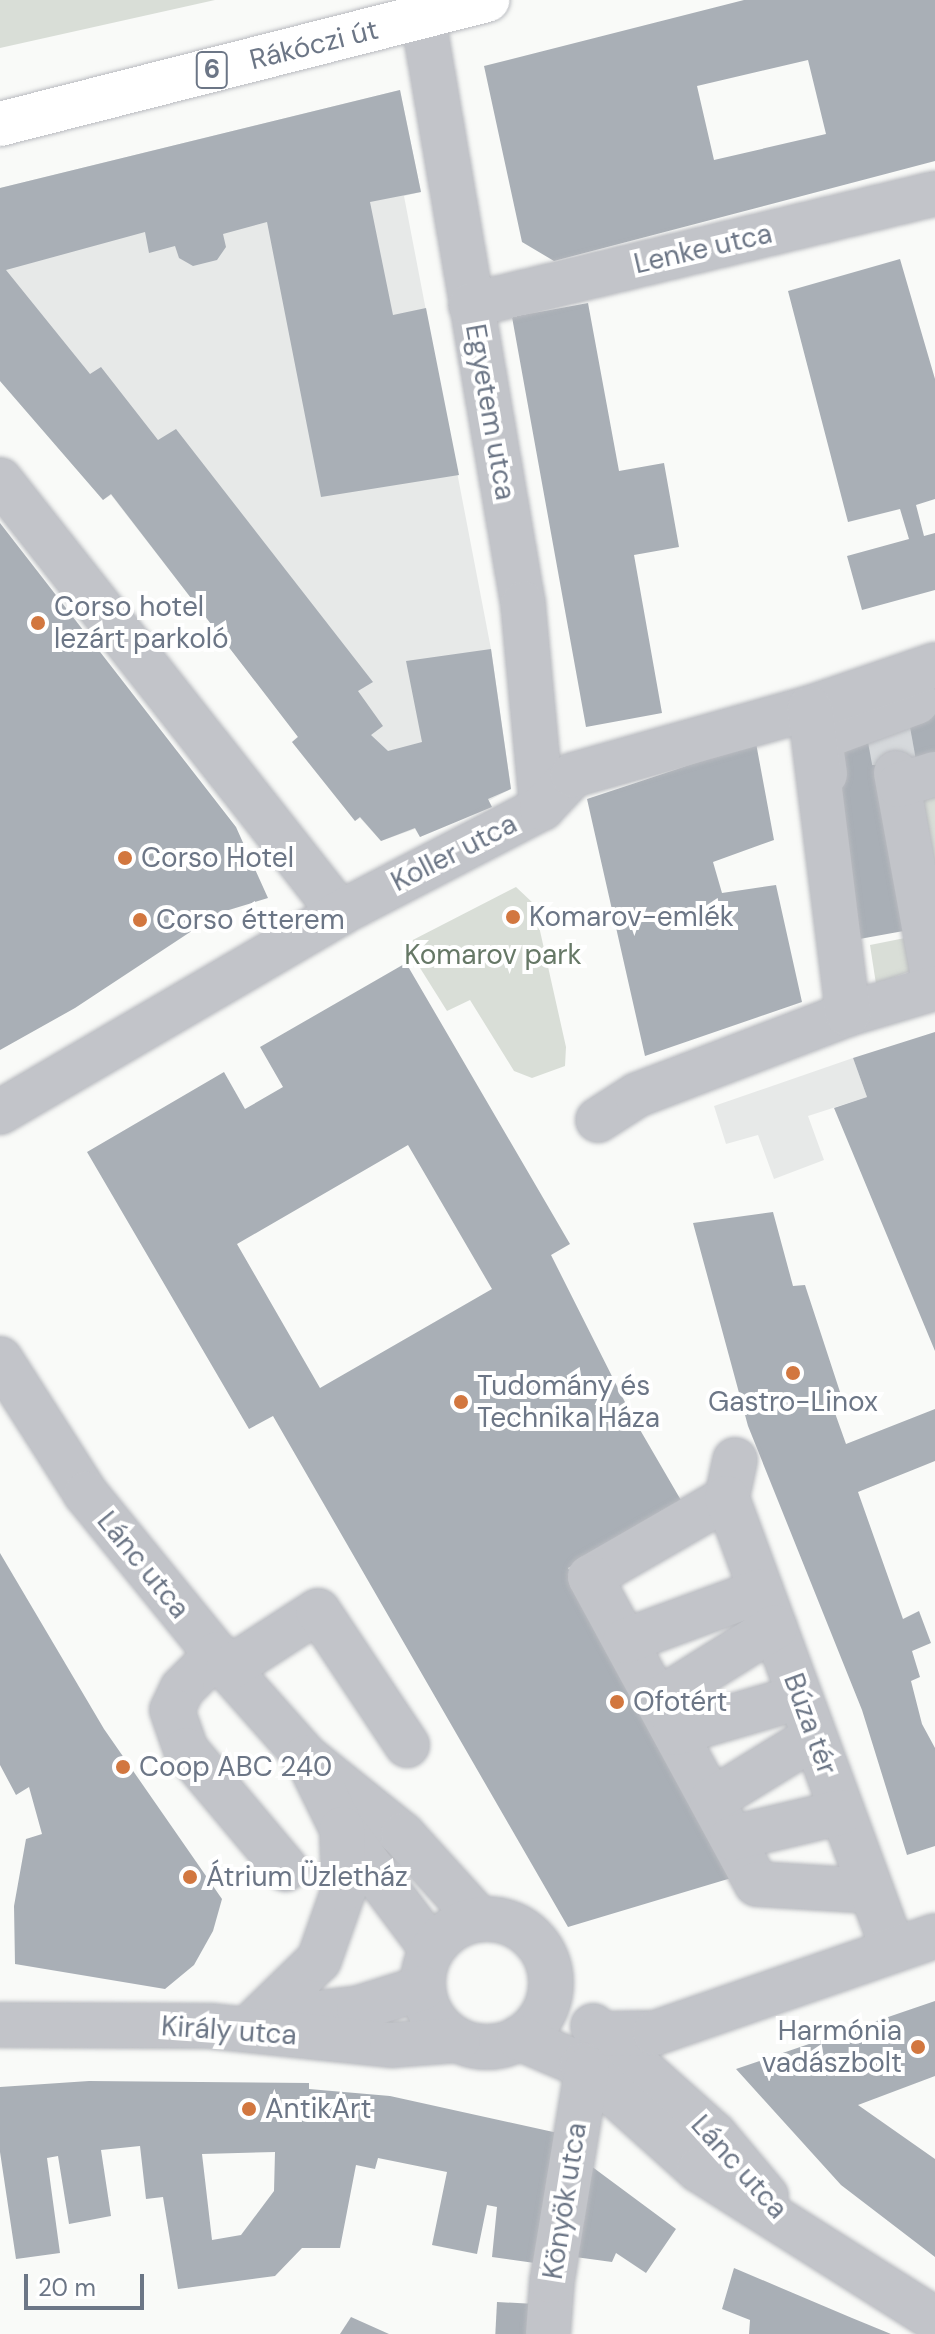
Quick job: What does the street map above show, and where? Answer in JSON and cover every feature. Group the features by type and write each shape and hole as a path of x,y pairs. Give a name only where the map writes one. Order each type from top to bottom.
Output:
{"main road":[{"name":"Rákóczi út","path":"0,124 422,8 487,0"}],"street":[{"name":"Egyetem utca","path":"422,8 523,604 542,808"},
{"name":"Lenke utca","path":"471,305 935,194"},
{"path":"0,480 340,913"},
{"name":"Koller utca","path":"0,1112 340,913 542,808 573,775 810,708 935,665"},
{"path":"853,1012 820,738 935,695"},
{"path":"810,708 853,1012"},
{"path":"598,1120 637,1095 935,980 910,777"},
{"name":"Lánc utca","path":"0,1359 86,1494 222,1661 306,1757 403,1835 479,1919 505,1921 524,1931 548,1963 551,1985 594,2051 714,2134 791,2225 935,2319"},
{"name":"Búza tér","path":"625,1641 590,1577 731,1479 768,1609 893,1949"},
{"path":"768,1609 625,1641 757,1884 871,1891"},
{"path":"666,1717 768,1609"},
{"path":"286,1869 186,1750 172,1710 182,1689 222,1661 318,1611 407,1745"},
{"path":"666,1717 807,1717"},
{"path":"712,1800 807,1717"},
{"name":"Lánc utca","path":"306,1757 342,1829 427,1968 428,2011 458,2040"},
{"path":"732,1838 842,1812"},
{"path":"257,2020 319,1960 344,1889 342,1829"},
{"path":"210,2026 359,2008 427,1968 445,1933 479,1919"},
{"path":"594,2051 655,2033 935,1936"},
{"path":"458,2040 485,2048 519,2038 541,2016 551,1985"},
{"name":"Király utca","path":"0,2025 210,2026 392,2045 458,2040"},
{"name":"Lánc utca","path":"519,2038 594,2051"},
{"name":"Könyök utca","path":"548,2334 554,2265 594,2051"}],"shaded area":[{"path":"400,90 421,192 404,196 491,649 511,789 420,837 415,829 381,841 360,818 355,821 292,742 298,736 111,495 103,500 0,381 0,188"},
{"path":"853,1058 867,1097 808,1116 824,1160 774,1179 758,1135 726,1144 714,1106"}],"green space":[{"path":"0,0 215,0 0,48"},
{"path":"935,783 935,920 906,792"},
{"name":"Komarov park","path":"516,887 534,904 566,1047 565,1066 532,1078 514,1071 470,1000 447,1011 405,944"},
{"path":"915,936 921,967 876,984 870,945"}],"building":[{"path":"744,0 935,0 935,161 554,261 522,242 484,66","holes":["808,60 826,134 714,160 697,86"]},
{"path":"400,90 421,192 370,202 393,315 426,308 459,475 321,497 267,222 223,234 226,247 217,260 193,266 179,258 175,246 149,253 145,232 6,270 90,374 101,367 158,440 176,429 373,682 358,691 383,726 371,735 388,751 422,742 406,661 491,649 511,789 488,799 492,807 420,837 415,828 381,841 360,817 355,821 292,742 298,737 111,494 103,500 0,381 0,188"},
{"path":"900,259 935,379 935,499 916,505 924,536 935,533 935,590 862,610 847,556 909,539 900,509 848,522 788,291"},
{"path":"588,303 619,471 664,463 679,547 634,555 662,713 586,727 512,317"},
{"path":"0,523 236,827 268,898 219,913 75,1008 0,1050"},
{"path":"935,700 935,760 882,778 909,930 854,940 826,740"},
{"path":"756,743 774,840 713,862 722,893 776,885 802,1002 645,1056 587,799"},
{"path":"406,963 570,1244 551,1255 632,1416 682,1502 568,1568 738,1876 568,1927 273,1416 249,1429 87,1152 224,1072 245,1109 283,1087 260,1047","holes":["408,1145 492,1289 320,1388 237,1244"]},
{"path":"935,1032 935,1351 834,1108 867,1097 853,1058"},
{"path":"773,1212 793,1286 805,1285 841,1395 830,1399 846,1444 935,1409 935,1461 858,1492 903,1619 919,1611 931,1643 912,1651 920,1677 911,1681 922,1724 935,1748 935,1846 907,1855 862,1710 748,1426 693,1223"},
{"path":"0,1553 104,1729 222,1899 213,1931 194,1965 165,1989 15,1964 14,1906 26,1839 42,1834 29,1787 16,1795 0,1765"},
{"path":"935,2001 935,2076 858,2105 935,2159 935,2257 841,2185 736,2069"},
{"path":"89,2081 309,2083 309,2089 390,2096 567,2135 549,2265 492,2257 497,2207 487,2205 477,2254 432,2245 447,2172 378,2158 375,2169 356,2165 340,2248 302,2248 275,2276 178,2289 163,2197 146,2199 140,2146 101,2150 111,2216 69,2224 58,2156 47,2158 60,2253 16,2259 0,2152 0,2087","holes":["275,2152 274,2191 241,2235 212,2240 202,2154"]},
{"path":"587,2163 676,2229 646,2273 616,2253 612,2262 568,2256"},
{"path":"734,2268 891,2334 749,2334 750,2320 722,2309"},
{"path":"497,2302 536,2304 534,2334 495,2334"},
{"path":"351,2317 389,2334 340,2334"}],"tunnel":[{"path":"886,718 896,773"}],"place":[{"name":"Corso hotel lezárt parkoló","path":"38,623"},
{"name":"Corso Hotel","path":"125,858"},
{"name":"Komarov-emlék","path":"513,917"},
{"name":"Corso étterem","path":"140,920"},
{"name":"Gastro-Linox","path":"793,1373"},
{"name":"Tudomány és Technika Háza","path":"461,1402"},
{"name":"Ofotért","path":"617,1702"},
{"name":"Coop ABC 240","path":"123,1767"},
{"name":"Átrium Üzletház","path":"190,1877"},
{"name":"Harmónia vadászbolt","path":"918,2047"},
{"name":"AntikArt","path":"249,2109"}]}
